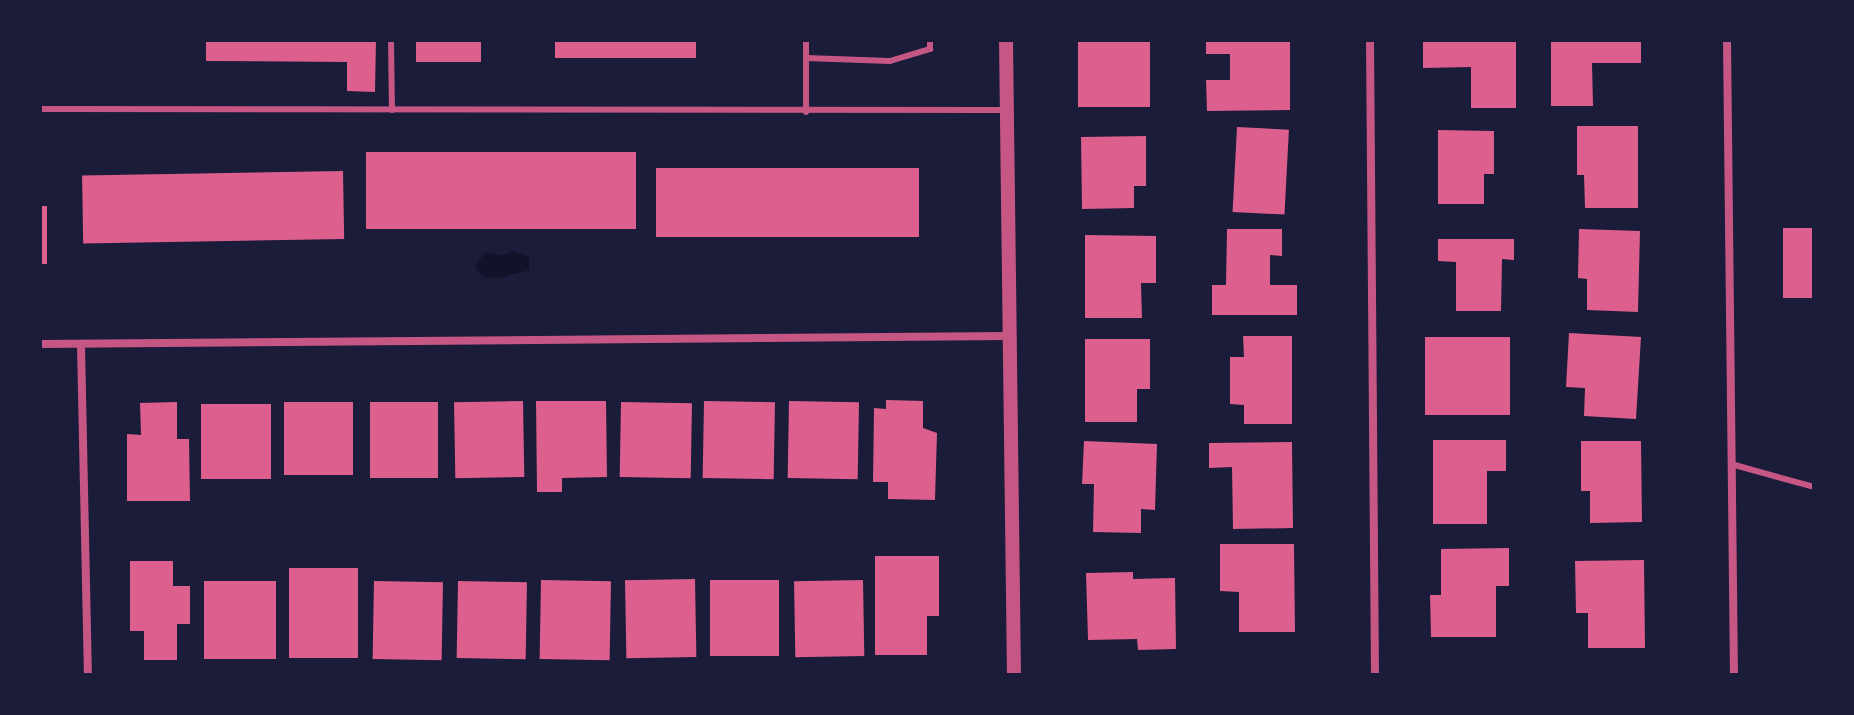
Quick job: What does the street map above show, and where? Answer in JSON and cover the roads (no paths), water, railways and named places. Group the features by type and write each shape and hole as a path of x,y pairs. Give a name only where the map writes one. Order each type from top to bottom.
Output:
{"street":[{"path":"1006,40 1014,675"},
{"path":"1370,40 1375,675"},
{"path":"1727,40 1734,675"},
{"path":"40,344 1008,336"},
{"path":"81,345 88,675"}],"lane":[{"path":"391,40 392,110"},
{"path":"806,40 806,112"},
{"path":"806,58 890,61 930,49 930,40"},
{"path":"40,109 1005,110"},
{"path":"1731,464 1814,487"}]}
